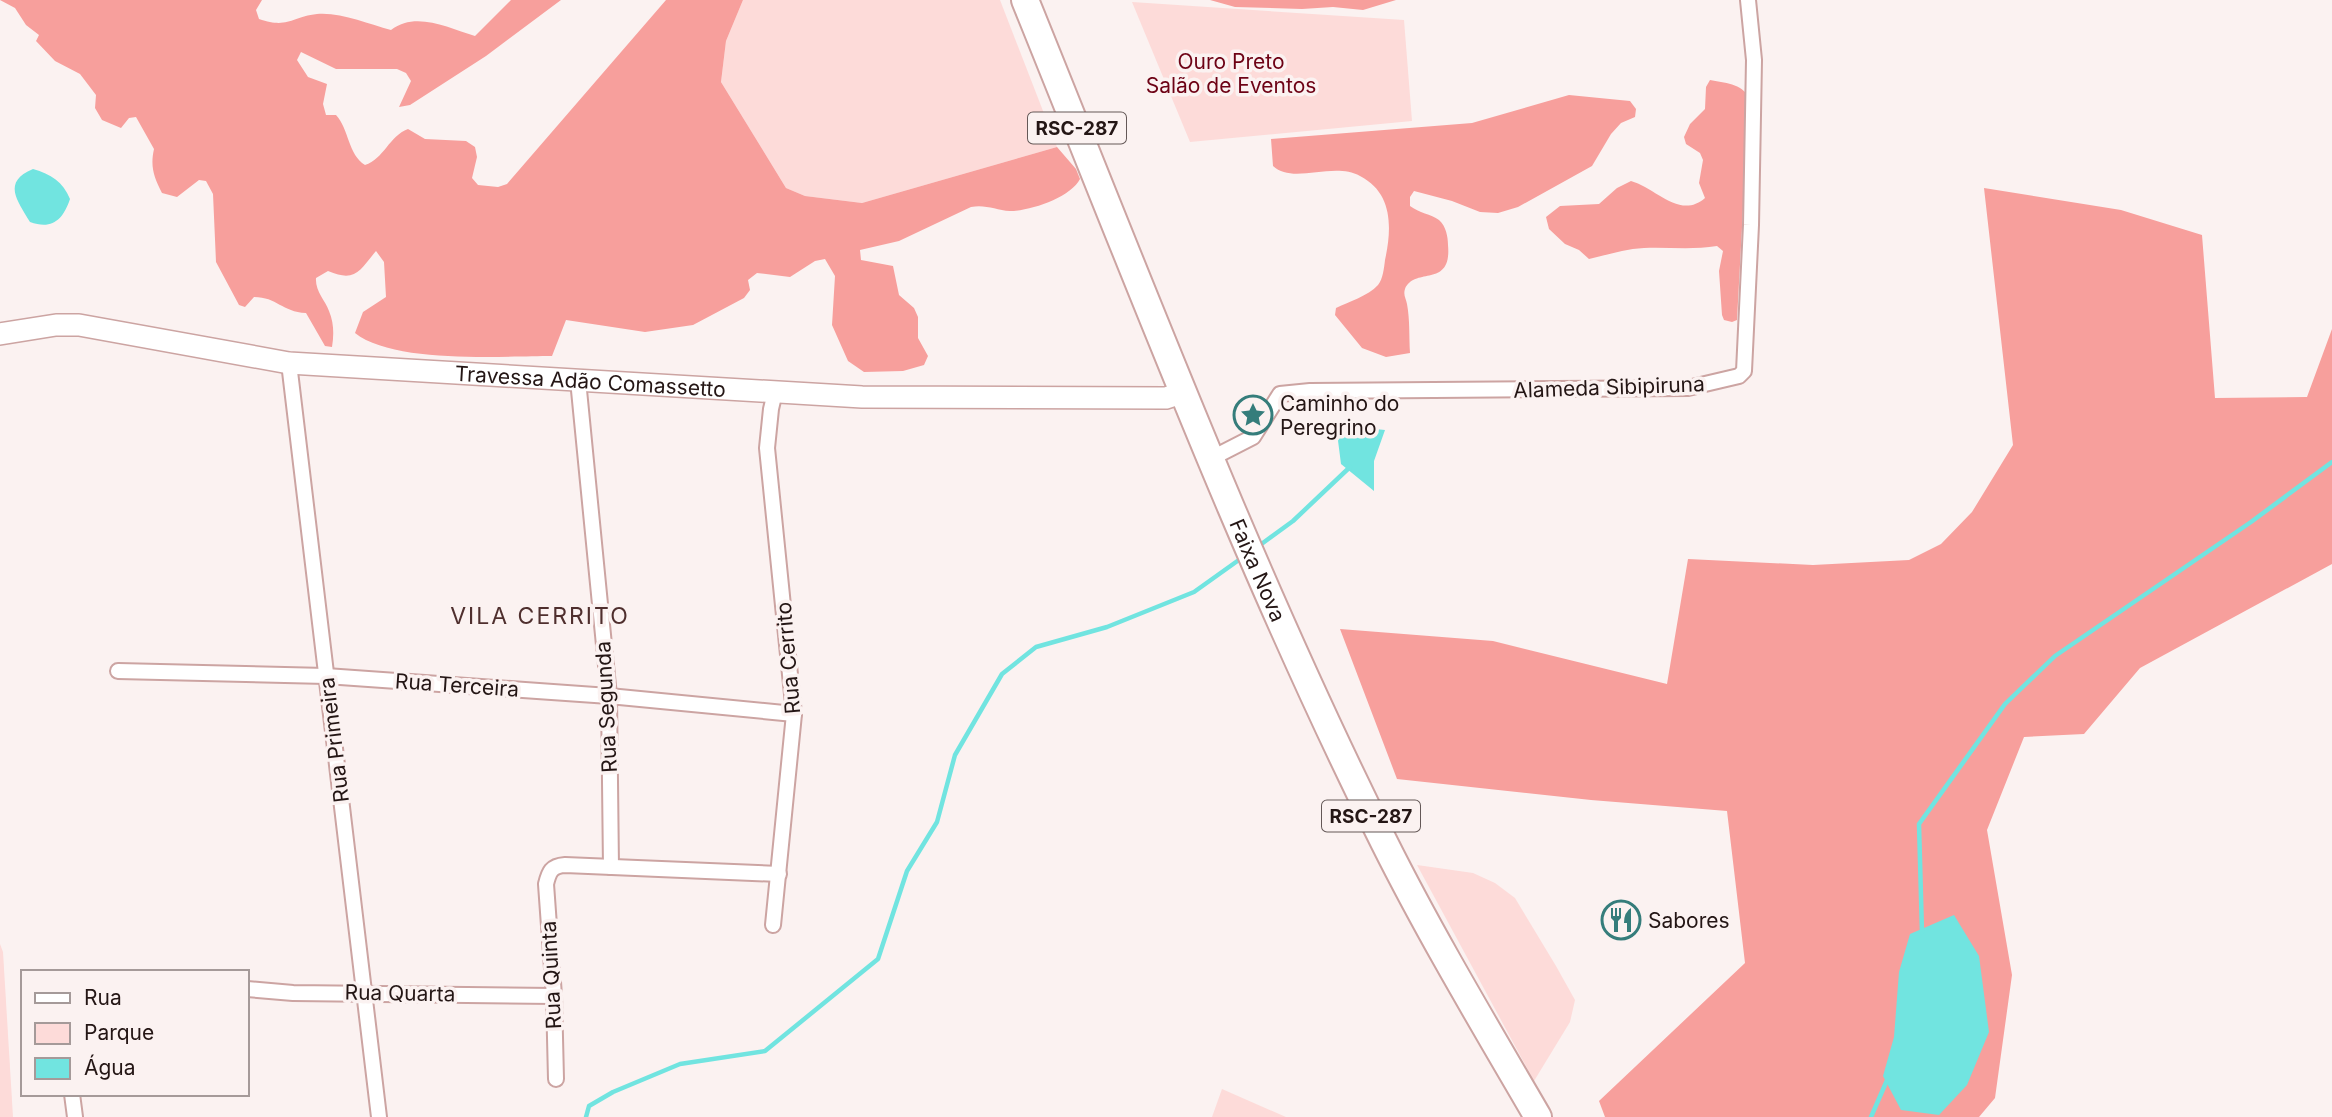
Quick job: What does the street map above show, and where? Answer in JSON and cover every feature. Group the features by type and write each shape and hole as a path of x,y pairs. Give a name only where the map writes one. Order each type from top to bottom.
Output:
{"highway":[{"name":"Faixa Nova","path":"1025,0 1184,392 1307,681 1385,844 1453,972 1538,1117"}],"street":[{"name":"Alameda Sibipiruna","path":"1212,458 1253,437 1280,394 1310,391 1688,388 1740,376 1744,371 1752,156 1754,60 1748,0"},
{"name":"Travessa Adão Comassetto","path":"0,334 56,325 79,326 289,363 862,397 1166,398 1184,392"},
{"name":"Rua Primeira","path":"289,363 379,1117"},
{"name":"Rua Segunda","path":"578,380 609,696 611,867"},
{"name":"Rua Cerrito","path":"773,925 794,714 767,448 775,392"},
{"name":"Rua Terceira","path":"118,671 326,676 609,696 794,714"},
{"name":"Rua Quinta","path":"556,1079 554,996 546,884 549,871 556,866 611,867"},
{"path":"611,867 779,874"},
{"name":"Rua Quarta","path":"248,989 293,993 554,996"},
{"path":"72,1096 75,1117"}],"green space":[{"path":"743,0 1000,0 1057,147 862,203 805,196 786,188 721,82 726,41"},
{"name":"Ouro Preto Salão de Eventos","path":"1132,2 1404,20 1412,121 1190,142"},
{"path":"1417,865 1473,873 1495,883 1515,898 1575,1000 1570,1022 1534,1081"},
{"path":"0,944 3,952 13,1117 0,1117"},
{"path":"1222,1089 1286,1117 1212,1117"}],"shaded area":[{"path":"0,0 262,0 256,10 259,19 269,22 283,23 308,15 326,14 391,30 401,24 421,21 475,36 511,0 561,0 486,56 410,105 399,107 411,81 406,73 397,69 336,69 301,52 297,60 308,77 327,84 323,104 326,115 336,115 355,155 365,165 377,158 401,132 408,129 425,139 466,141 475,147 477,157 472,178 478,185 498,187 507,184 666,0 743,0 726,41 721,82 786,188 805,196 862,203 1057,147 1076,169 1080,179 1068,192 1039,206 1010,211 971,207 899,241 860,250 861,260 893,266 899,295 914,308 918,317 918,338 928,356 924,365 903,371 864,372 848,361 832,325 835,276 825,259 815,261 790,277 757,273 748,280 750,290 744,298 693,325 645,332 566,320 552,356 478,357 395,350 373,343 355,333 363,312 386,297 384,262 376,251 356,273 345,276 328,271 316,278 317,287 333,324 332,347 325,346 306,313 254,297 245,307 239,305 216,262 213,194 206,181 199,180 177,197 162,193 152,161 154,149 136,117 129,118 121,128 102,120 95,108 96,95 80,74 55,61 36,41 39,35 26,25 15,8"},
{"path":"1210,0 1396,0 1363,10 1333,7 1235,7"},
{"path":"1710,80 1742,89 1749,98 1737,320 1732,322 1724,320 1722,315 1719,271 1723,251 1717,246 1637,249 1589,259 1579,250 1565,244 1549,229 1546,217 1560,206 1599,204 1617,188 1631,181 1677,204 1696,204 1705,198 1699,183 1703,160 1700,153 1686,144 1684,137 1690,124 1705,109 1706,87"},
{"path":"1569,95 1630,101 1636,109 1635,117 1621,123 1611,134 1592,166 1518,207 1498,213 1480,212 1414,191 1410,197 1410,206 1439,220 1445,228 1448,259 1439,272 1410,282 1405,289 1410,353 1386,357 1362,348 1335,315 1336,308 1369,292 1381,280 1389,236 1388,212 1384,202 1371,183 1349,172 1302,174 1281,171 1273,166 1271,139 1472,123"},
{"path":"1984,188 2121,210 2202,235 2215,398 2307,397 2332,329 2332,564 2140,668 2084,734 2024,737 1987,830 2012,975 1995,1098 1979,1117 1605,1117 1599,1101 1745,963 1727,811 1591,800 1397,779 1340,629 1493,641 1667,684 1688,559 1813,565 1909,560 1941,544 1972,512 2013,445"}],"water":[{"path":"33,169 56,180 70,199 60,218 50,224 30,222 17,199 15,186 18,180"},
{"path":"1336,425 1385,430 1374,461 1374,491 1341,464"},
{"path":"1954,915 1979,956 1989,1032 1967,1085 1939,1115 1901,1110 1883,1076 1894,1037 1899,972 1910,934"}],"waterway":[{"path":"1922,933 1919,824 2005,704 2055,656 2251,522 2332,462"},
{"path":"1256,548 1293,521 1350,467"},
{"path":"586,1117 589,1106 613,1092 680,1064 765,1051 878,959 907,871 937,822 955,755 1002,674 1036,647 1107,627 1194,592 1243,557"},
{"path":"1871,1117 1888,1078"}],"place":[{"name":"Caminho do Peregrino","path":"1253,415"},
{"name":"Sabores","path":"1621,920"}],"district":[{"name":"VILA CERRITO","path":"540,616"}]}
